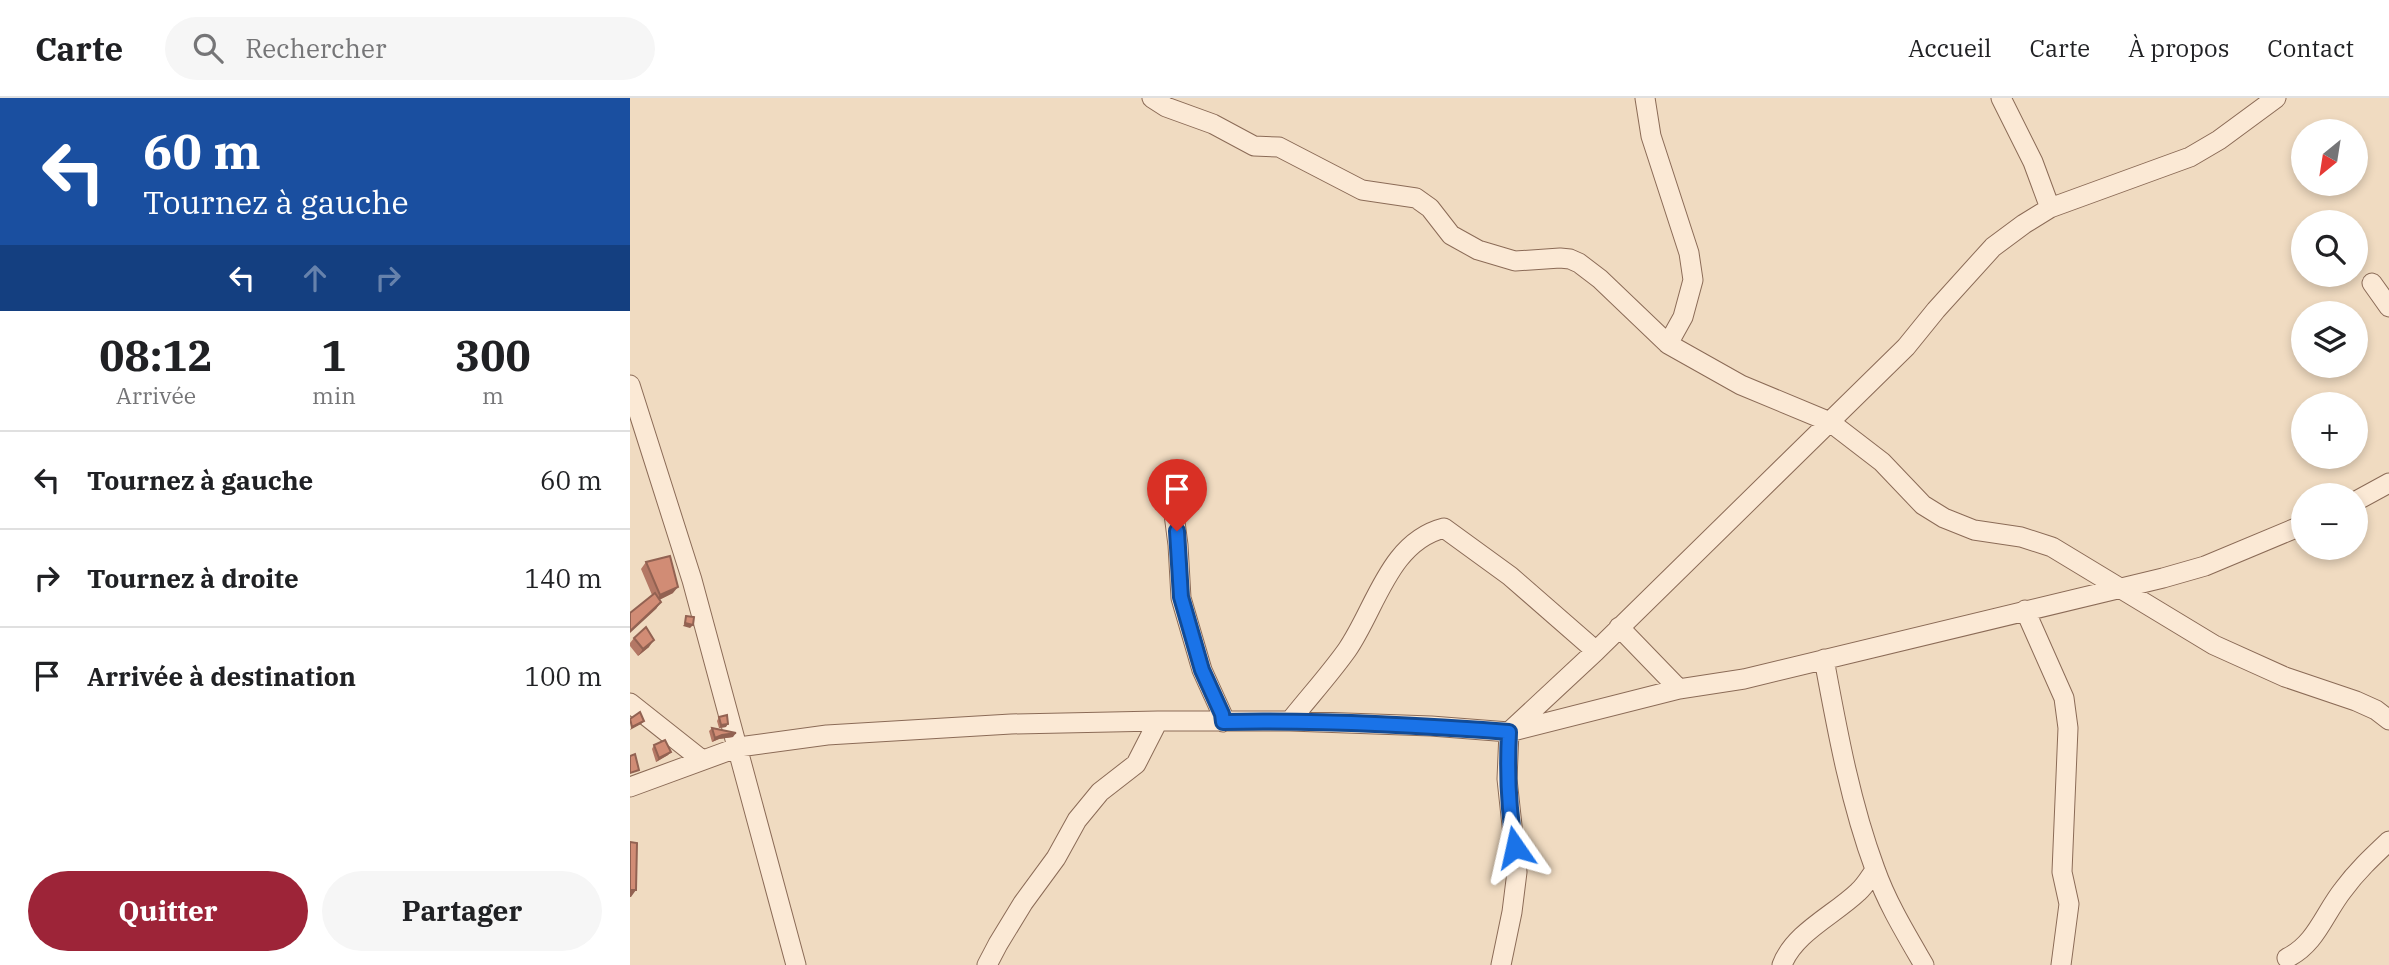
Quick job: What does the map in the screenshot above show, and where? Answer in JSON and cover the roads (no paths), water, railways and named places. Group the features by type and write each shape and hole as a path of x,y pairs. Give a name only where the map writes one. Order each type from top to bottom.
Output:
{"street":[{"path":"1152,98 1166,107 1213,124 1254,146 1279,148 1362,190 1416,198 1430,208 1451,234 1487,253 1515,261 1570,258 1600,279 1668,344 1741,385 1830,422 1873,454 1923,505 1944,518 1974,530 2021,537 2052,547 2214,645 2285,677 2356,701 2389,720"},
{"path":"1645,98 1651,136 1689,253 1693,280 1683,317 1668,344"},
{"path":"2001,98 2033,162 2050,208"},
{"path":"1501,965 1517,872 1509,815 1509,732 1596,651 1906,347 1943,301 1993,247 2050,208 2190,157 2219,140 2276,98"},
{"path":"2372,283 2389,307"},
{"path":"630,386 634,413 692,580 796,965"},
{"path":"2368,494 2389,483"},
{"path":"1174,514 1181,597 1202,670 1223,722"},
{"path":"1290,721 1347,650 1396,562 1412,544 1430,532 1444,528 1510,576 1596,651"},
{"path":"630,787 739,747 840,734 1011,724 1158,721 1290,721 1509,732 1679,689 1744,679 2121,588 2205,566 2291,530"},
{"path":"2025,610 2064,698 2067,729 2062,872 2068,904 2061,965"},
{"path":"1619,628 1679,689"},
{"path":"1824,659 1838,735 1875,870 1900,924 1924,965"},
{"path":"630,703 702,760"},
{"path":"987,965 1010,923 1056,858 1077,820 1100,792 1136,764 1158,721"},
{"path":"2287,958 2299,952 2311,940 2340,893 2363,864 2389,841"},
{"path":"1782,965 1790,949 1860,891 1875,870"}]}
